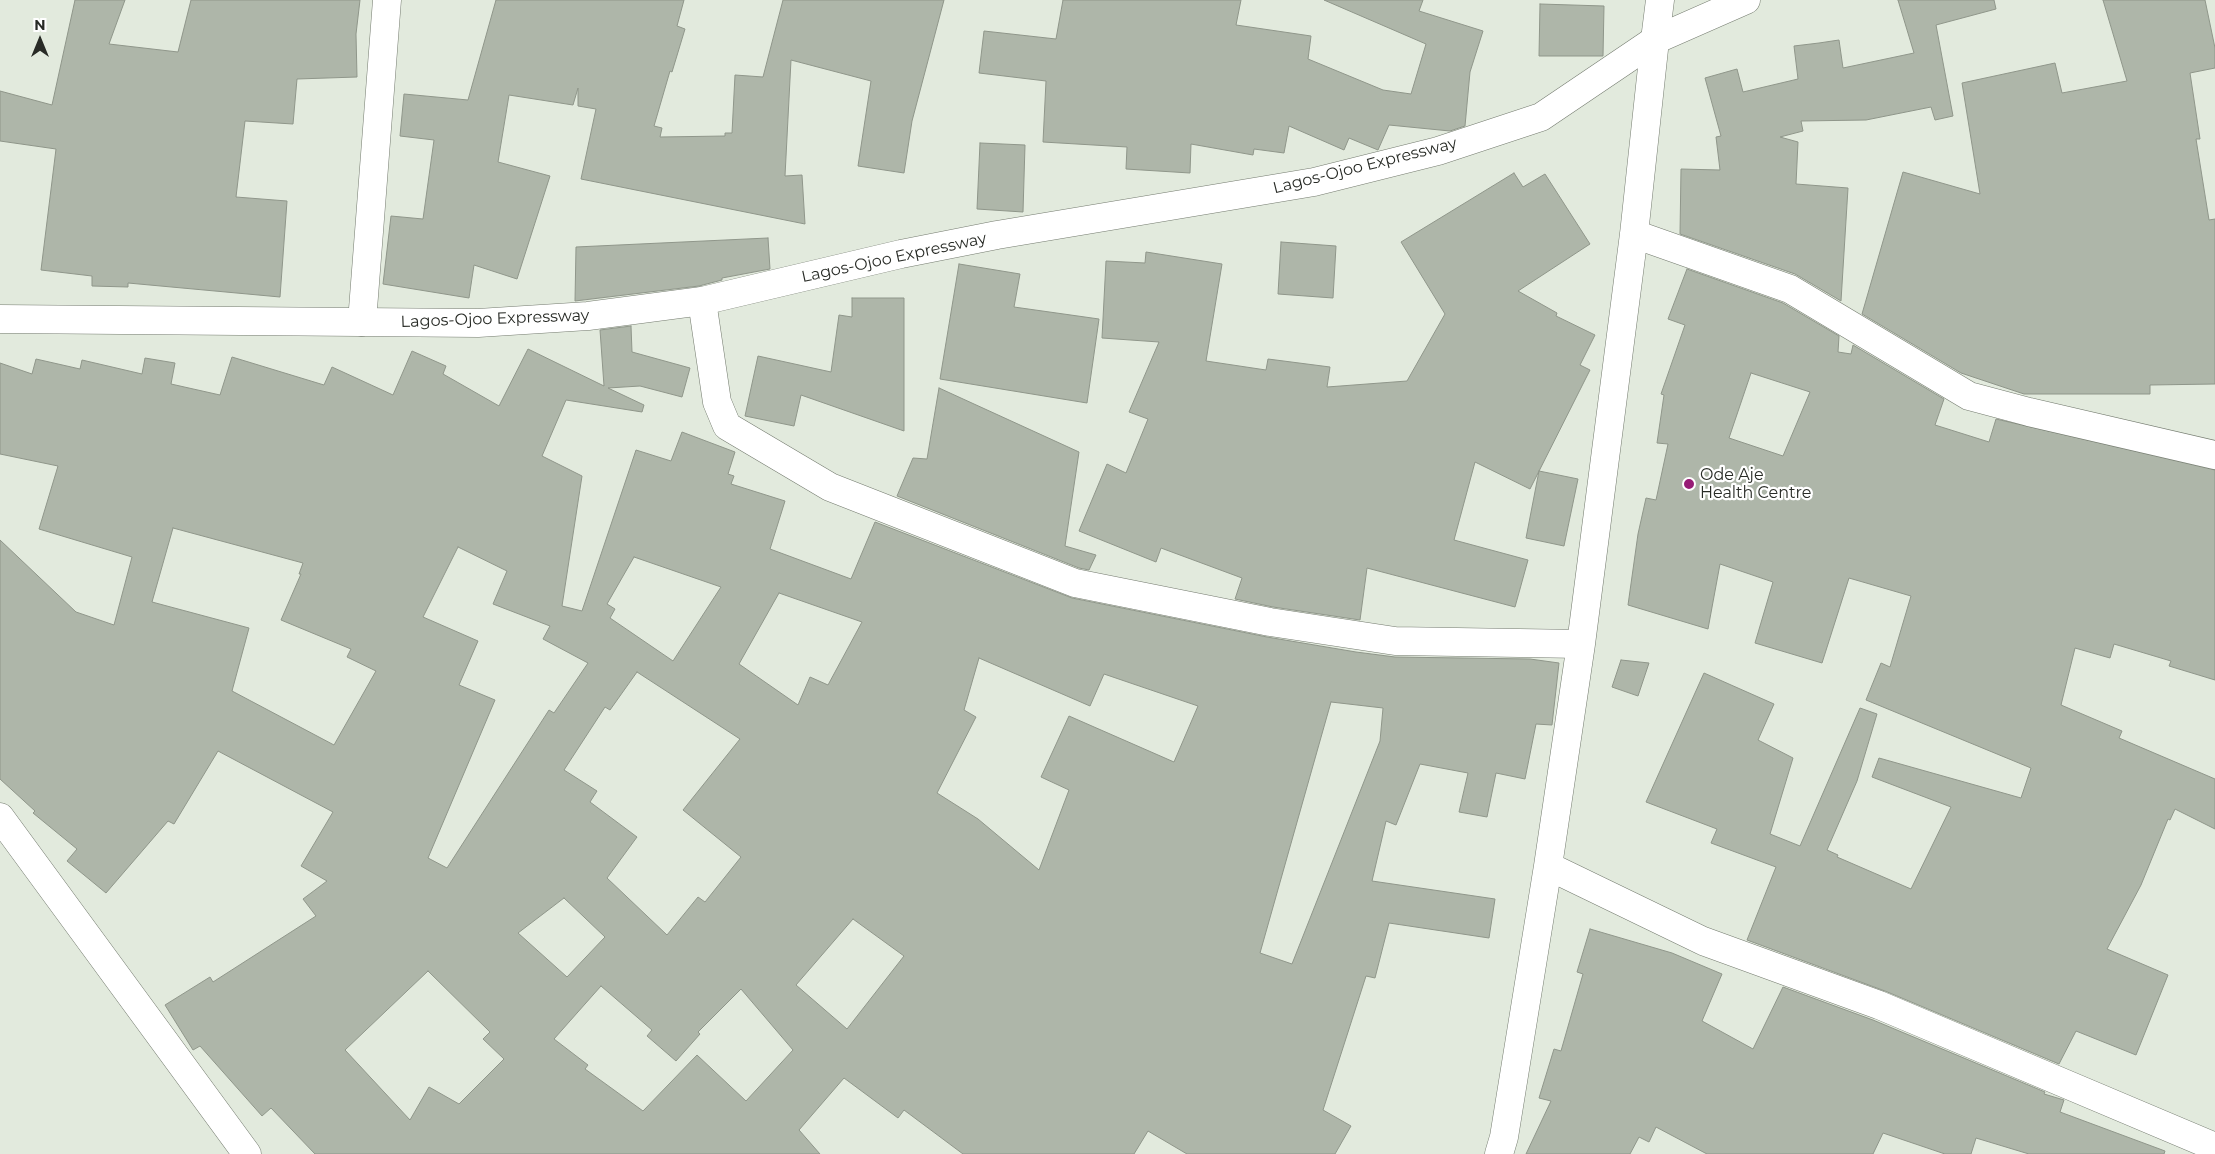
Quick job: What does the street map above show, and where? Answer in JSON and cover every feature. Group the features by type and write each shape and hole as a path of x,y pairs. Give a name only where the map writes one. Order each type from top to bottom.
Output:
{"street":[{"path":"362,322 387,0"},
{"path":"1499,1154 1548,866 1580,644 1634,234 1654,40 1660,0"},
{"name":"Lagos-Ojoo Expressway","path":"0,319 478,323 588,316 702,301 911,252 997,235 1314,182 1438,151 1541,117 1654,40 1746,0"},
{"path":"1634,234 1790,289 1969,396 2028,412 2215,455"},
{"path":"702,301 717,402 726,426 830,487 1039,569 1075,583 1270,622 1395,641 1580,644"},
{"path":"0,817 247,1154"},
{"path":"1548,866 1703,941 1879,1005 2212,1149"}],"building":[{"path":"75,0 125,0 109,44 178,52 191,0 360,0 356,34 357,77 297,79 293,124 245,121 236,197 287,201 280,297 128,283 128,287 92,286 92,276 41,270 56,149 0,141 0,91 52,105"},
{"path":"496,0 684,0 677,26 685,29 672,72 670,71 654,126 662,128 660,137 725,136 725,133 732,133 735,75 763,77 783,0 944,0 912,121 904,173 858,166 871,81 791,60 785,176 802,175 805,224 581,179 596,109 578,106 578,88 573,105 509,95 498,162 550,176 517,279 474,265 469,298 383,284 391,216 423,219 434,140 400,136 404,94 468,100"},
{"path":"1063,0 1241,0 1236,25 1311,36 1308,59 1383,90 1411,94 1426,44 1324,0 1423,0 1419,11 1483,31 1470,72 1465,126 1450,131 1389,125 1378,150 1349,138 1344,150 1289,126 1284,153 1254,149 1253,155 1191,144 1190,173 1126,169 1127,147 1043,142 1046,81 979,73 984,31 1056,39"},
{"path":"1898,0 1994,0 1996,9 1936,25 1953,116 1935,120 1931,107 1866,120 1801,121 1803,131 1780,137 1798,142 1796,184 1848,188 1841,301 1795,274 1680,234 1681,169 1720,170 1716,137 1721,136 1705,78 1737,69 1743,92 1798,79 1794,46 1839,40 1843,68 1914,53"},
{"path":"2103,0 2205,0 2215,48 2215,68 2190,73 2200,139 2196,139 2209,220 2215,219 2215,384 2150,385 2150,394 2024,394 1961,373 1862,314 1903,172 1980,194 1962,83 2055,63 2062,93 2127,81"},
{"path":"1540,4 1604,6 1603,56 1539,56"},
{"path":"980,143 1025,145 1023,212 977,209"},
{"path":"1514,173 1523,187 1545,174 1590,244 1518,291 1557,313 1556,316 1595,335 1580,365 1590,370 1530,489 1475,462 1454,540 1528,560 1515,607 1367,568 1360,620 1273,607 1235,599 1242,578 1161,548 1156,562 1079,531 1107,464 1126,473 1148,419 1129,412 1159,342 1102,338 1106,261 1145,263 1146,252 1222,264 1206,361 1266,370 1268,359 1330,367 1327,387 1407,381 1445,314 1401,242"},
{"path":"768,238 770,269 722,278 722,280 699,286 575,301 576,247"},
{"path":"1281,242 1336,246 1333,298 1278,294"},
{"path":"959,264 1020,274 1014,307 1099,319 1087,403 940,379"},
{"path":"1687,269 1783,303 1839,336 1838,352 1851,354 1853,345 1944,399 1935,425 1989,442 1996,419 2215,470 2215,680 2169,666 2171,661 2114,644 2110,658 2075,648 2061,705 2122,731 2119,738 2215,779 2215,829 2175,809 2170,820 2168,819 2141,885 2107,949 2168,975 2136,1055 2076,1031 2059,1064 1885,991 1747,940 1776,867 1711,843 1717,829 1646,802 1704,673 1774,704 1758,740 1793,758 1770,834 1800,846 1860,708 1877,714 1857,781 1827,850 1838,855 1837,857 1911,889 1951,807 1872,777 1879,758 2021,798 2031,768 1866,700 1881,663 1890,667 1911,596 1849,578 1822,663 1755,643 1773,582 1720,564 1708,629 1628,605 1638,534 1646,498 1656,500 1668,444 1657,443 1664,395 1661,394 1685,325 1668,319","holes":["1751,373 1810,392 1783,456 1729,438"]},
{"path":"852,298 904,298 904,431 801,395 794,426 745,416 758,356 831,372 839,315 852,317"},
{"path":"631,326 632,352 690,368 682,397 640,386 608,388 644,405 642,412 566,400 542,456 582,476 562,606 582,611 636,450 671,461 682,432 735,452 728,474 734,476 731,484 785,501 770,549 851,579 875,522 1072,598 1267,637 1356,652 1395,657 1530,659 1559,663 1552,725 1536,724 1525,779 1496,773 1487,817 1459,812 1468,773 1420,764 1396,825 1386,821 1372,881 1495,899 1489,938 1389,923 1375,978 1366,976 1323,1110 1351,1126 1335,1154 1187,1154 1148,1131 1134,1154 963,1154 904,1110 898,1118 844,1078 799,1130 820,1154 315,1154 271,1108 262,1116 200,1046 193,1050 165,1005 210,977 213,982 316,916 303,899 327,881 301,866 333,812 218,751 174,824 168,821 106,893 67,861 77,849 33,813 35,811 0,779 0,540 76,612 114,625 132,557 39,529 58,466 0,454 0,363 32,374 36,359 80,369 82,360 142,374 145,358 175,363 171,384 220,395 232,357 324,385 332,367 393,395 412,351 446,366 443,374 499,406 528,349 604,386 600,330","holes":["173,528 303,563 299,574 301,574 281,620 351,649 347,657 376,671 334,745 232,691 249,628 152,602","458,547 507,571 493,604 550,626 543,639 588,663 554,713 549,710 447,868 428,858 495,700 459,685 478,641 423,617","634,557 721,587 673,661 610,618 615,609 607,604","779,593 862,622 828,685 810,677 798,705 739,664","979,658 1090,706 1104,674 1198,706 1174,762 1069,716 1041,777 1069,790 1039,870 978,819 937,793 976,717 964,710","637,672 740,739 683,810 741,857 705,902 698,897 667,935 607,878 637,837 590,802 597,791 564,770 605,707 610,710","1331,702 1383,708 1380,741 1292,964 1260,953","564,898 605,937 567,977 518,933","853,919 904,956 847,1029 796,985","428,971 490,1032 483,1039 504,1059 459,1104 429,1087 410,1120 345,1050","601,986 652,1030 647,1036 676,1061 700,1034 698,1032 741,989 793,1050 746,1101 697,1055 643,1111 585,1069 588,1065 554,1039"]},
{"path":"939,388 1079,452 1065,546 1096,555 1089,570 1079,568 897,496 913,458 927,459"},
{"path":"1539,471 1578,479 1564,546 1526,538"},
{"path":"1621,660 1649,663 1638,696 1612,687"},
{"path":"1590,929 1672,953 1722,974 1702,1021 1753,1049 1783,987 1873,1020 2045,1092 2044,1094 2064,1100 2060,1112 2165,1151 2164,1154 2029,1154 1976,1138 1971,1154 1945,1154 1883,1133 1873,1154 1707,1154 1656,1127 1649,1142 1639,1137 1630,1154 1526,1154 1551,1101 1539,1098 1554,1049 1561,1051 1583,974 1577,972"}],"place":[{"name":"Ode Aje Health Centre","path":"1689,484"}]}
